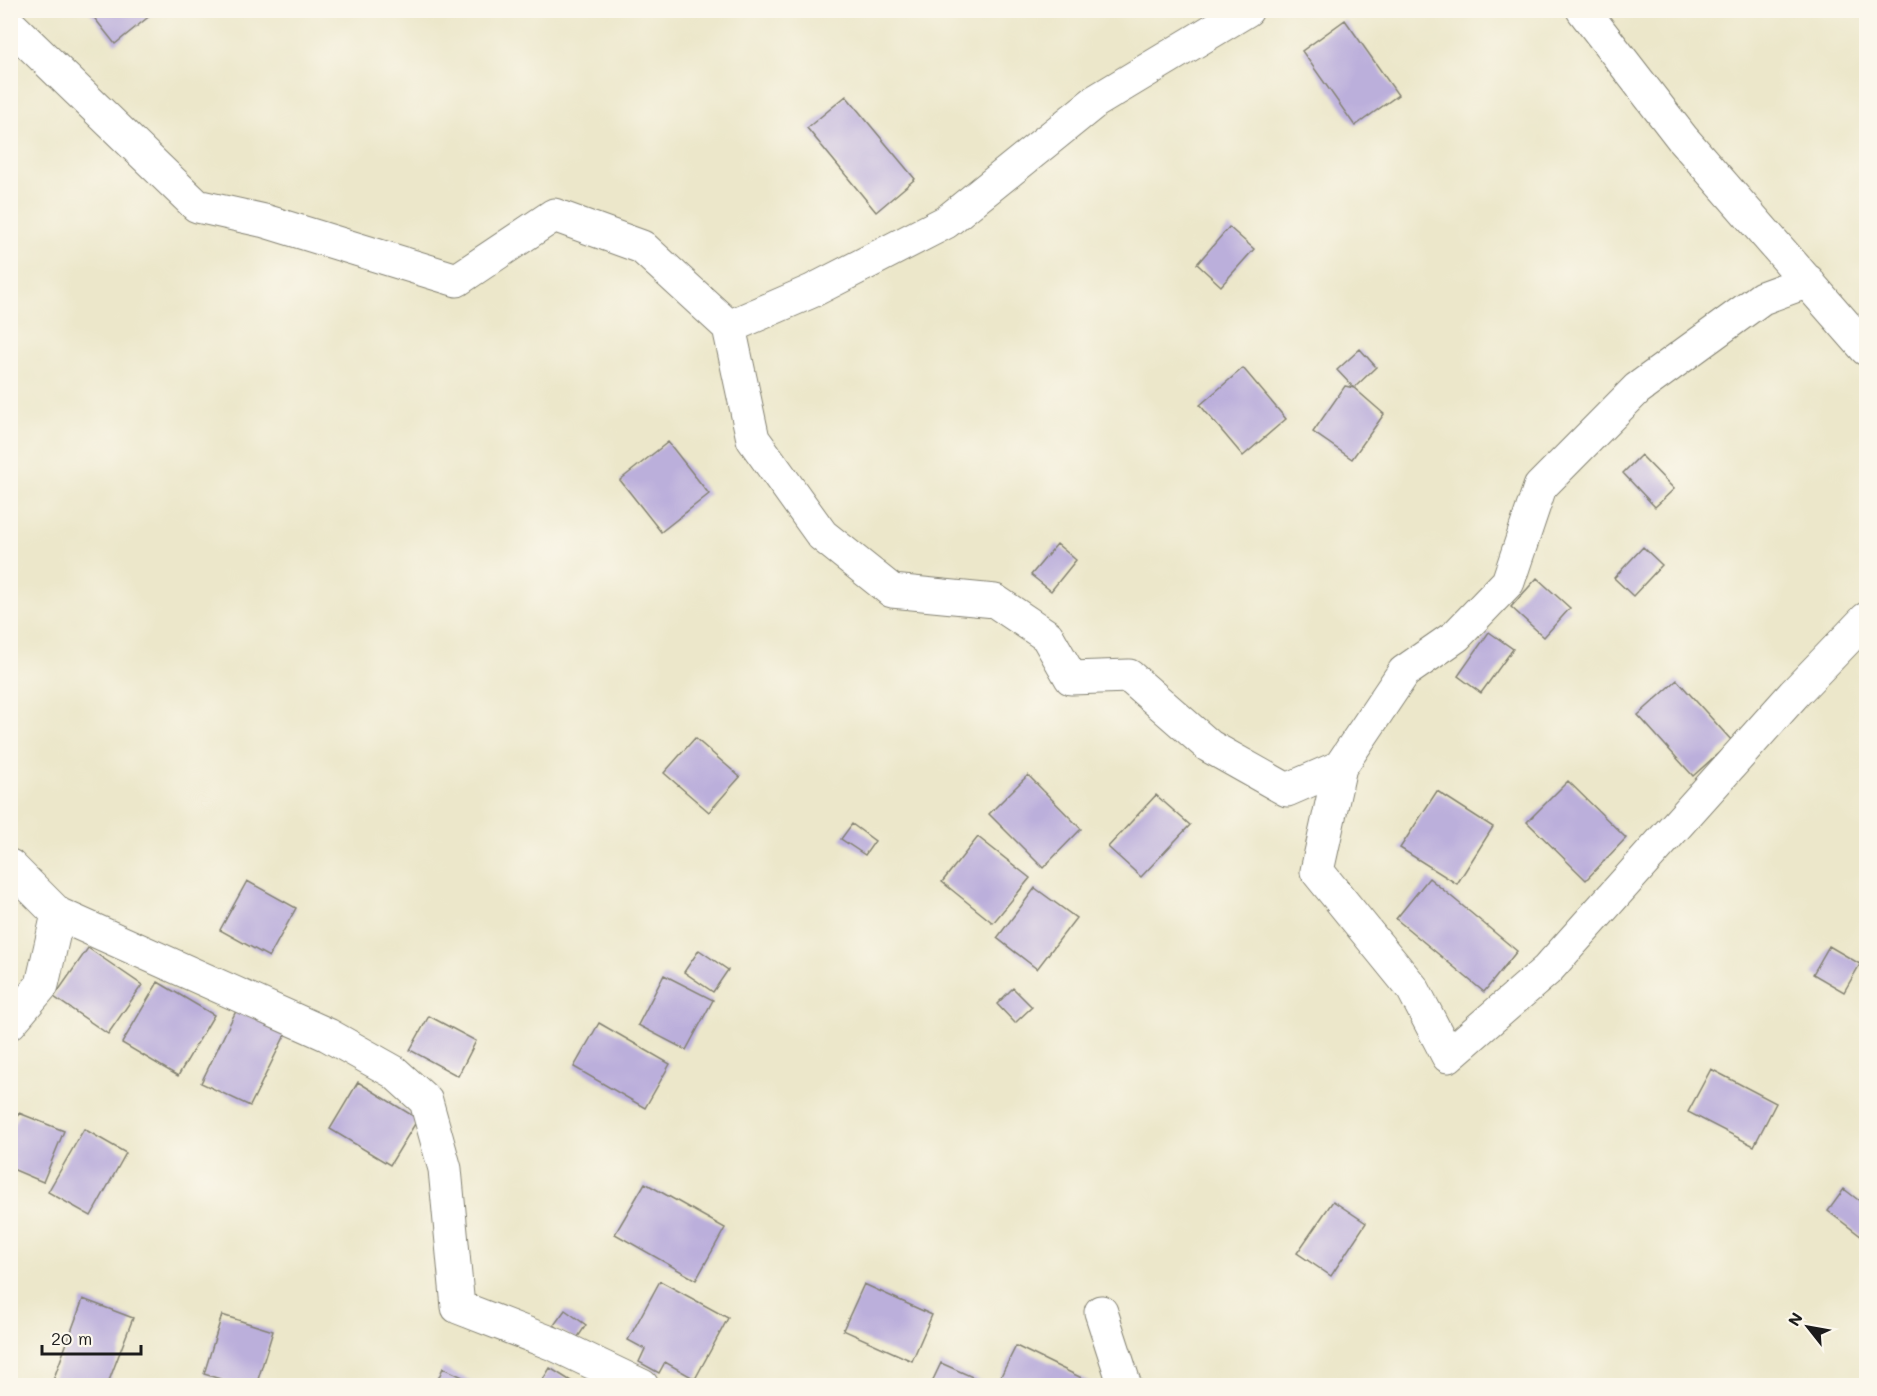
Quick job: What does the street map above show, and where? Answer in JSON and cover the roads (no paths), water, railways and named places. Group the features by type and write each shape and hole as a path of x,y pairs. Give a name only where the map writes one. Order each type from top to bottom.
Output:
{"street":[{"path":"729,327 812,291 945,222 1096,101 1247,10"},
{"path":"1583,10 1682,138 1866,348"},
{"path":"10,25 197,206 265,220 457,280 554,214 642,247 729,327 753,438 822,535 892,591 995,601 1047,636 1071,678 1130,676 1209,746 1287,790 1340,767"},
{"path":"1808,281 1762,298 1637,389 1540,486 1508,582 1456,636 1404,672 1340,767 1317,871 1413,989 1448,1056 1547,970 1794,694 1866,619"},
{"path":"10,866 58,915 328,1035 394,1071 426,1101 445,1169 459,1307 556,1345 642,1386"},
{"path":"10,1023 42,985 58,915"},
{"path":"1101,1312 1125,1386"}]}
